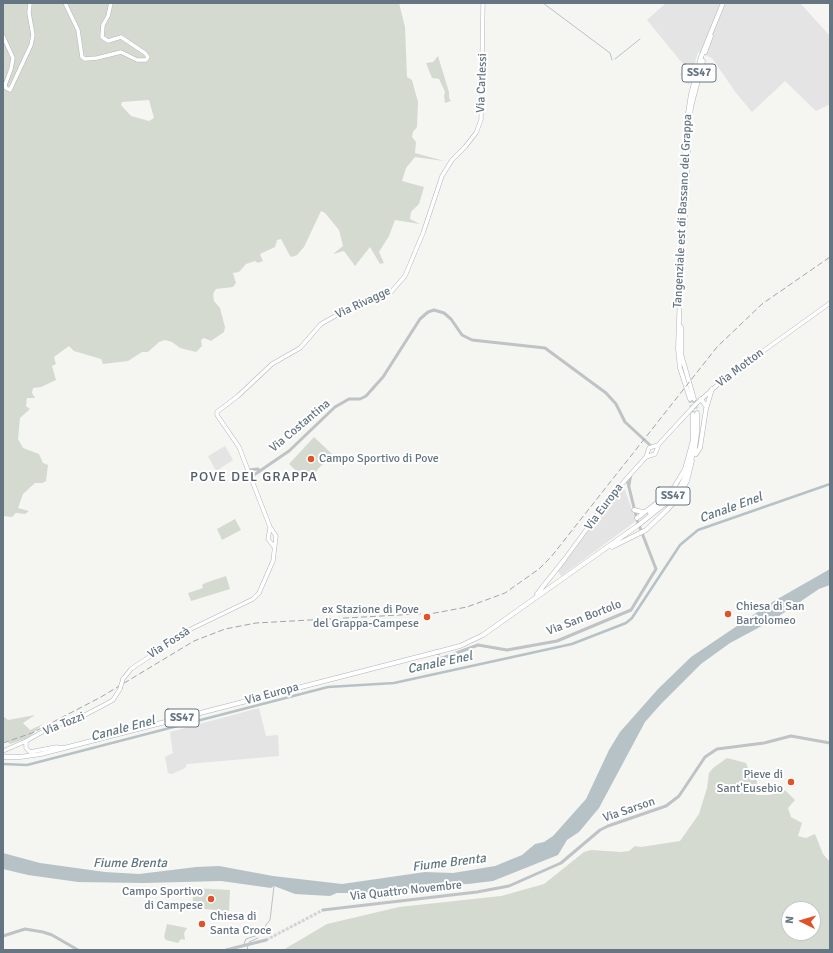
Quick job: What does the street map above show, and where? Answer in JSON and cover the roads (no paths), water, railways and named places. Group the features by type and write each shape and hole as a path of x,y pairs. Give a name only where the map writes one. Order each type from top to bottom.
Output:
{"main road":[{"path":"3,36 12,58 12,69 5,85 6,88 10,90 31,45 33,36 29,13 30,3"},
{"path":"65,3 78,30 80,52 85,59 121,52 137,60 146,60 148,57 145,53 122,37 108,41 102,37 103,25 108,16 111,3"},
{"name":"Via Carlessi","path":"411,264 442,176 452,160 476,133 481,120 483,3"},
{"name":"Tangenziale est di Bassano del Grappa","path":"692,399 681,372 678,349 686,148 691,107 697,82 712,34 725,3"},
{"name":"Via Rivagge","path":"248,470 236,440 216,414 217,411 238,396 272,364 293,353 321,324 337,315 391,292 405,276 411,264"},
{"name":"Via Motton","path":"651,449 659,444 712,389 830,303"},
{"path":"600,552 642,532 677,499 690,474 692,460 700,448 706,409 712,389"},
{"path":"701,399 706,404 706,409"},
{"name":"SS47","path":"530,601 549,588 600,552 638,522 661,504 674,489 685,469 691,452 695,414 697,434 692,460 681,485 674,494 662,507 638,522 549,588"},
{"path":"651,449 656,453 652,455"},
{"path":"651,449 652,455"},
{"name":"Via Europa","path":"564,560 624,480 646,457 651,449"},
{"name":"Via Europa","path":"646,457 652,455"},
{"path":"248,470 270,526 276,536 276,540 271,542"},
{"path":"638,522 643,512 674,489"},
{"path":"634,510 643,512"},
{"path":"270,526 268,539 274,548"},
{"path":"269,535 274,534"},
{"name":"Via Fossà","path":"113,700 120,689 122,679 131,669 189,630 257,596 273,561 276,540"},
{"path":"530,601 564,560"},
{"name":"Via Europa","path":"4,757 29,756 64,748 460,646 479,637 530,601"},
{"name":"Via Tozzi","path":"3,751 26,742 46,729 84,716 113,700"},
{"path":"26,742 26,748 30,752 56,747 64,748"},
{"path":"4,757 14,747"}],"street":[{"name":"Via Costantina","path":"251,476 289,451 335,407 345,401 360,399 366,396 383,377 420,319 428,312 438,310 447,315 462,335 472,340 545,348 606,393 616,404 625,422 651,449"},
{"name":"Via Costantina","path":"248,470 260,469"},
{"path":"629,491 632,472"},
{"name":"Via San Bortolo","path":"436,652 440,659 478,645 507,650 557,641 631,610 656,569 624,480"},
{"name":"Via Sarson","path":"491,890 519,883 561,864 598,832 608,826 666,806 679,796 700,763 710,752 723,747 764,743 786,737 799,736 830,742"},
{"name":"Via Quattro Novembre","path":"323,910 491,890"},
{"path":"3,936 14,931 25,929 43,932 52,935 78,950"},
{"path":"226,950 266,940"}],"waterway":[{"path":"543,3 610,53 612,60"},
{"path":"615,59 640,39"},
{"name":"Canale Enel","path":"3,764 27,765 328,687 394,683 572,644 626,623 632,618 680,545 698,530 830,484"},
{"path":"244,944 246,939 258,935 270,920 274,886"},
{"path":"249,942 258,938"},
{"path":"247,950 248,945"}],"tunnel":[{"path":"690,399 693,414"},
{"path":"694,399 697,413"},
{"path":"266,940 323,910"}],"railway":[{"path":"3,743 32,733 101,697 194,641 225,629 256,623 435,613 467,607 505,593 539,569 551,557 717,347 762,304 830,257"}],"place":[{"name":"Campo Sportivo di Pove","path":"311,459"},
{"name":"Chiesa di San Bartolomeo","path":"728,614"},
{"name":"ex Stazione di Pove del Grappa-Campese","path":"427,617"},
{"name":"Pieve di Sant'Eusebio","path":"791,782"},
{"name":"Campo Sportivo di Campese","path":"211,899"},
{"name":"Chiesa di Santa Croce","path":"202,924"}],"district":[{"name":"POVE DEL GRAPPA","path":"254,477"}],"water label":[{"name":"Fiume Brenta","path":"449,863"},
{"name":"Fiume Brenta","path":"130,864"}]}
